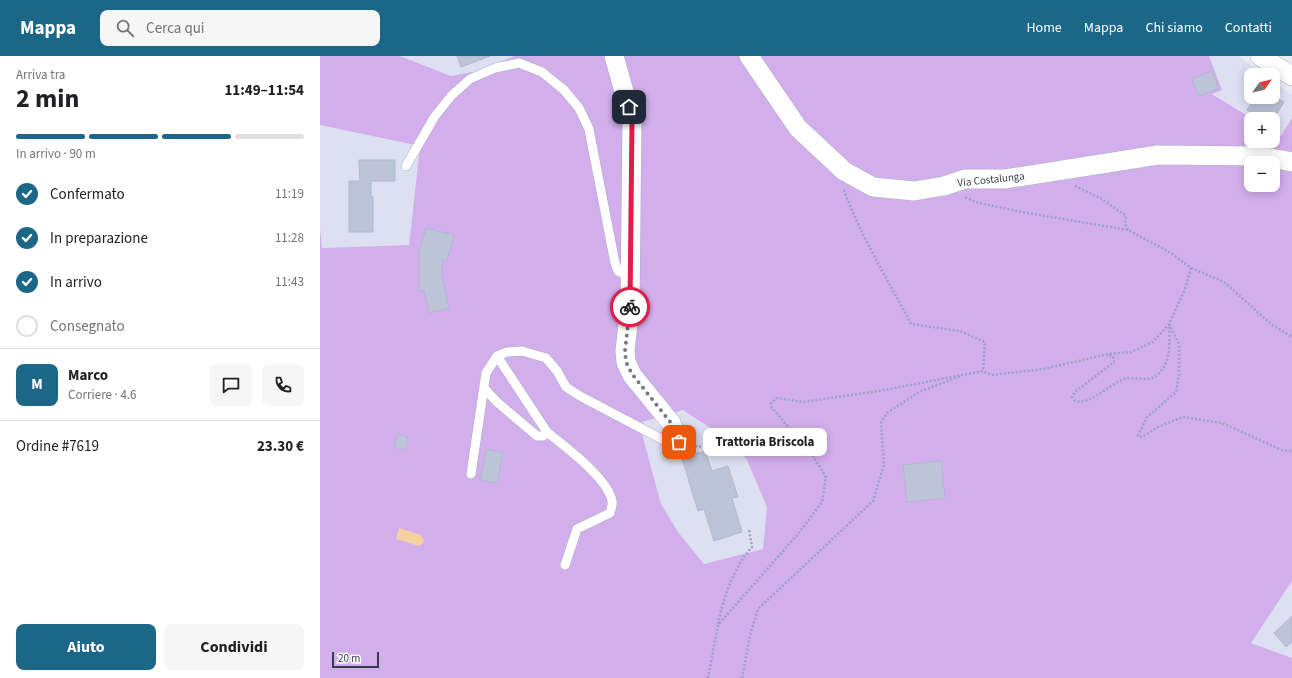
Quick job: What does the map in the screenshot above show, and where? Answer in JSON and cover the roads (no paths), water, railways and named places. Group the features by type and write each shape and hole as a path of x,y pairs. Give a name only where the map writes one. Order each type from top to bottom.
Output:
{"street":[{"path":"614,56 632,120 630,306 625,351 626,362 632,374 671,423 679,442"},
{"name":"Via Costalunga","path":"749,56 798,128 844,171 873,187 914,191 944,186 965,179 1005,179 1158,155 1260,156 1292,162"},
{"path":"1260,56 1292,76"}],"lane":[{"path":"406,166 435,116 452,95 470,80 495,68 519,63 542,72 564,90 579,108 589,129 615,263 618,271 624,274 630,267"},
{"path":"471,474 486,373 497,356 507,352 522,351 546,358 557,371 566,387 580,396 671,444 674,445 679,442"},
{"path":"497,356 547,432 592,470 608,491 613,502 610,513 578,528 564,565"},
{"path":"484,388 497,402 537,436 543,436 547,432"}],"place":[{"name":"Trattoria Briscola","path":"679,442"}]}
